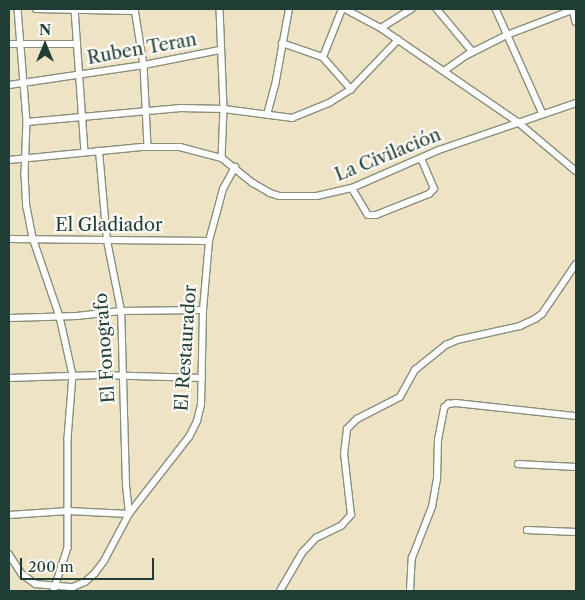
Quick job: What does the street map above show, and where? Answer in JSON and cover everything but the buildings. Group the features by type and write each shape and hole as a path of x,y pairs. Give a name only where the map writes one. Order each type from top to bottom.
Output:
{"street":[{"path":"18,9 27,122 26,199 33,238 60,317 73,375 68,439 68,548 55,589"},
{"path":"36,9 135,10 144,65 148,147"},
{"path":"75,9 85,152"},
{"path":"220,9 220,50 224,109 222,158"},
{"path":"266,115 289,9"},
{"path":"324,57 343,9 381,28 444,70 518,122 576,171"},
{"path":"381,28 412,9"},
{"path":"437,9 473,52"},
{"path":"496,9 543,114"},
{"path":"444,70 473,52 507,36 574,9 576,22"},
{"path":"27,122 146,110 224,109 292,118 330,104 351,89 398,40"},
{"path":"282,42 324,57 351,89"},
{"path":"9,44 77,44"},
{"name":"Ruben Teran","path":"9,85 144,65 220,50"},
{"name":"La Civilación","path":"9,160 148,147 180,147 222,158 253,183 280,196 317,196 352,188 420,159 576,102"},
{"name":"El Fonografo","path":"99,151 107,241 122,311 126,485 129,514"},
{"path":"352,188 368,215 376,215 429,194 434,189 420,159"},
{"name":"El Restaurador","path":"9,554 22,574 36,584 55,589 73,588 84,582 95,573 104,561 129,514 189,436 197,420 200,404 209,241 223,189 235,167"},
{"name":"El Gladiador","path":"9,238 107,241 209,241"},
{"path":"280,591 302,554 316,538 341,526 351,515 344,454 347,429 358,418 400,397 415,370 446,345 457,340 494,334 520,326 542,314 576,264"},
{"path":"9,318 60,317 122,311 204,310"},
{"path":"9,378 123,375 202,378"},
{"path":"410,591 412,558 432,507 437,480 438,440 444,408 456,403 576,416"},
{"path":"518,464 576,467"},
{"path":"9,515 68,511 129,514"},
{"path":"527,530 576,532"}]}
